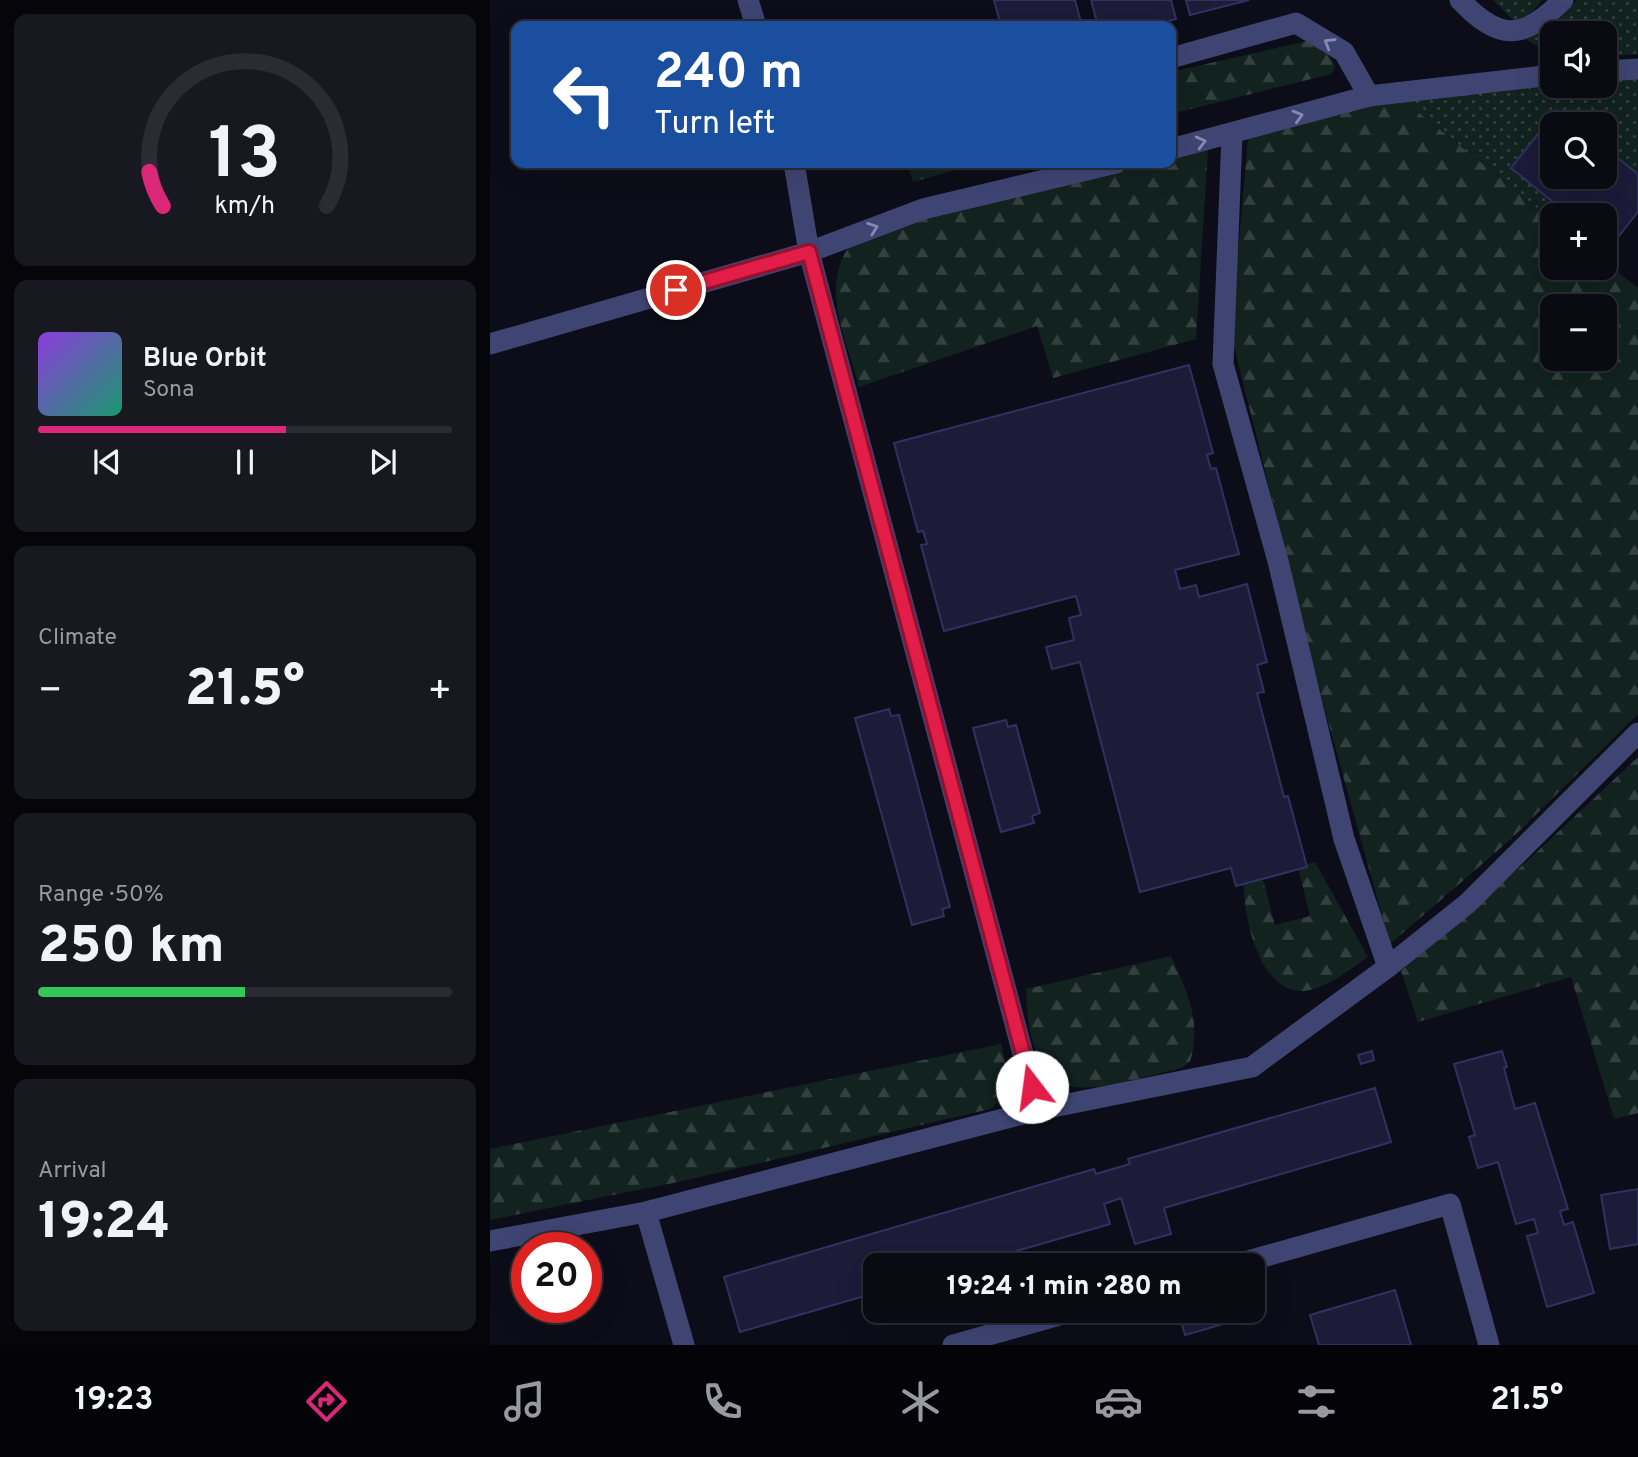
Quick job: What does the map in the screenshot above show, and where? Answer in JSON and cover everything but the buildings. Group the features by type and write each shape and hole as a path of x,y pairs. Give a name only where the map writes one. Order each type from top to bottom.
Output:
{"lane":[{"path":"748,0 754,21"},
{"path":"1460,0 1482,23 1505,32 1530,29 1563,0"},
{"path":"1176,57 1296,23 1344,52 1369,96"},
{"path":"1617,70 1638,69"},
{"path":"1176,148 1232,135 1369,96 1540,76"},
{"path":"1232,135 1223,364 1278,561 1343,839 1388,967"},
{"path":"796,168 809,252 1038,1110"},
{"path":"490,344 809,252 923,209 1095,168"},
{"path":"490,1241 646,1212 1038,1110 1252,1067 1388,967 1468,903 1638,733"},
{"path":"1265,1256 1450,1204 1489,1345"},
{"path":"646,1212 684,1345"},
{"path":"953,1345 1031,1323"}],"green space":[{"path":"1493,0 1542,0 1520,27"},
{"path":"1577,0 1638,0 1638,54 1617,56 1617,21 1558,21"},
{"path":"1540,32 1540,48 1525,39"},
{"path":"1307,41 1321,47 1335,67 1331,74 1176,113 1176,71"},
{"path":"1638,72 1638,200 1617,227 1617,203 1540,203 1540,210 1392,91 1540,80 1540,98 1617,98 1617,74"},
{"path":"1392,91 1540,210 1540,280 1617,280 1617,271 1638,288 1638,714 1511,839 1390,944 1322,700 1231,334 1249,126"},
{"path":"1209,134 1196,339 1053,378 1037,326 859,387 841,327 836,288 838,270 846,252 859,234 1076,168 1176,168 1176,142"},
{"path":"909,168 963,168 913,182"},
{"path":"1638,757 1638,1113 1614,1119 1571,977 1418,1022 1401,971 1525,863"},
{"path":"1315,862 1368,957 1327,984 1300,991 1285,987 1272,976 1262,962 1254,944 1245,906 1244,873 1260,869 1275,925 1310,916 1298,867"},
{"path":"1171,956 1187,994 1194,1021 1194,1048 1190,1061 1182,1068 1092,1087 1070,1086 1053,1077 1039,1060 1030,1031 1026,989"},
{"path":"1001,1044 1006,1070 1005,1087 997,1103 990,1109 683,1181 490,1220 490,1149"}],"route":[{"path":"676,290 809,252 1032,1087"}]}
